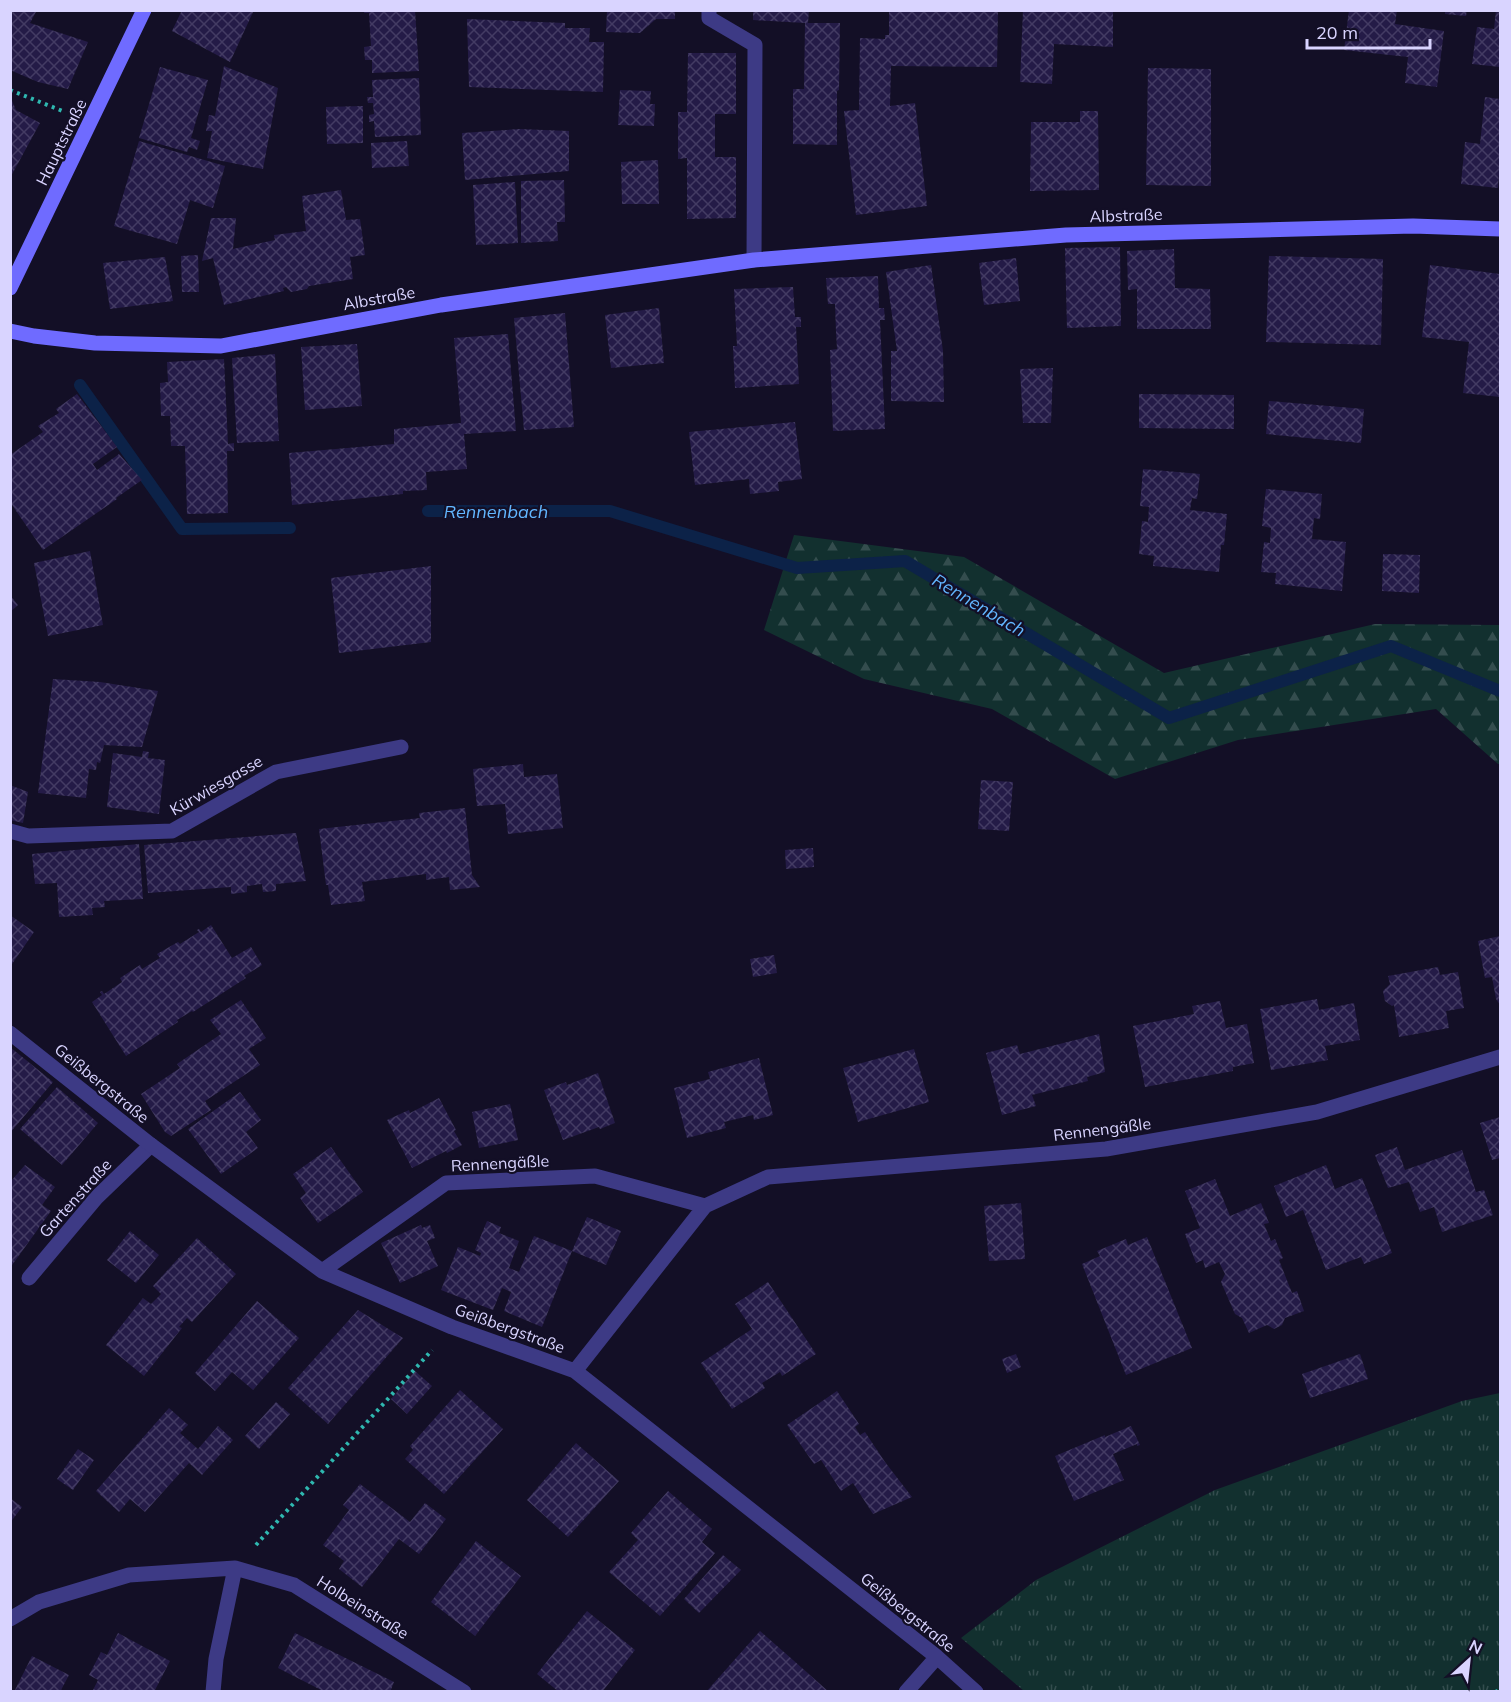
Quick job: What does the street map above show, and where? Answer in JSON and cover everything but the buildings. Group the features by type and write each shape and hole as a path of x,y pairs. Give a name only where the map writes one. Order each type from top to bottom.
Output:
{"main road":[{"name":"Hauptstraße","path":"10,288 144,10"},
{"name":"Albstraße","path":"10,331 95,343 221,346 441,305 754,260 1066,235 1413,226 1500,229"}],"street":[{"path":"710,10 709,18 755,45 754,260"},
{"name":"Kürwiesgasse","path":"10,831 28,836 172,831 276,772 401,747"},
{"name":"Geißbergstraße","path":"10,1033 151,1145 322,1272 453,1327 575,1371 938,1657 976,1692"},
{"name":"Rennengäßle","path":"575,1371 705,1206 768,1177 1106,1149 1317,1112 1500,1057"},
{"name":"Gartenstraße","path":"29,1278 97,1197 151,1145"},
{"name":"Rennengäßle","path":"322,1272 446,1183 595,1176 705,1206"},
{"path":"213,1692 216,1659 235,1568"},
{"name":"Holbeinstraße","path":"10,1619 39,1602 129,1575 235,1568 294,1585 464,1692"},
{"path":"906,1692 938,1657"}],"path":[{"path":"10,90 51,106"},
{"path":"235,1568 453,1327"},
{"path":"1495,1692 1500,1690"}],"green space":[{"path":"794,535 964,557 1164,673 1375,624 1500,625 1500,764 1436,709 1238,740 1115,779 992,709 864,679 764,630"},
{"path":"1500,1393 1500,1690 1495,1692 1024,1691 961,1638 1036,1580 1215,1490 1462,1401"}],"waterway":[{"name":"Rennenbach","path":"80,385 182,529 290,528"},
{"name":"Rennenbach","path":"428,511 610,511 797,568 905,561 1169,718 1391,646 1500,691"}]}
